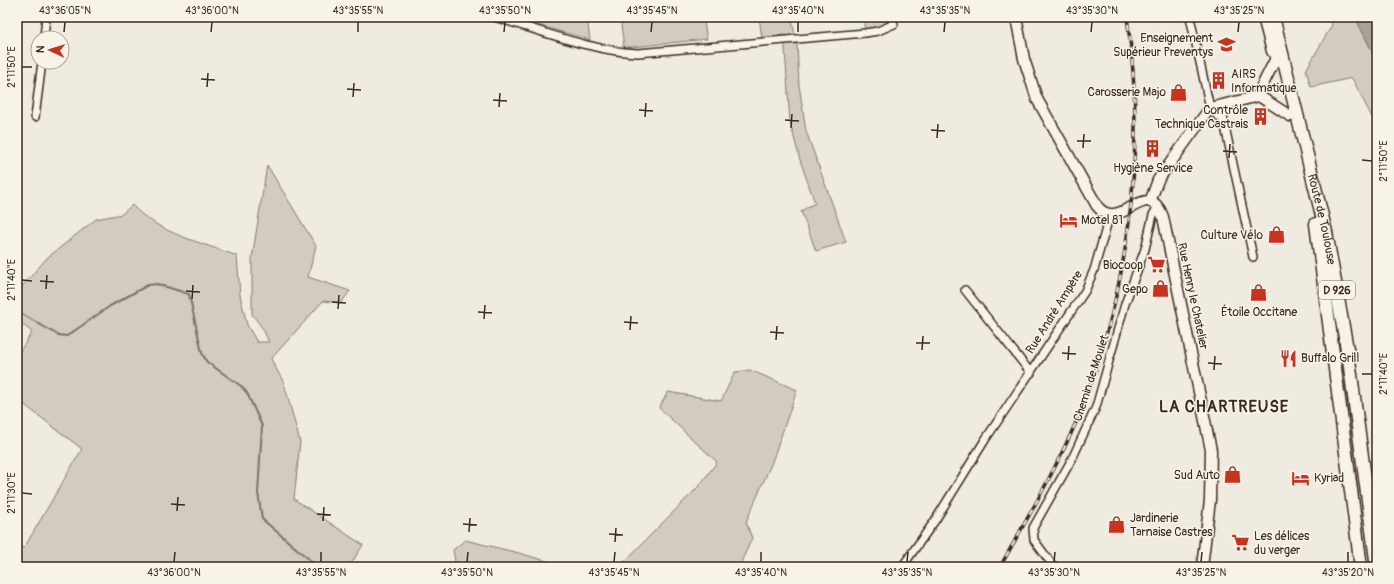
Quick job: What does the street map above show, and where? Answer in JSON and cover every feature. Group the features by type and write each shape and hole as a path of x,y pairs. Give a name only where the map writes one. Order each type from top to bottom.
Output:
{"main road":[{"path":"1016,17 1028,72 1044,114 1098,206 1102,211 1110,214 1122,213 1138,202 1154,204 1158,180 1210,108 1259,96 1290,116"},
{"name":"Route de Toulouse","path":"1264,17 1319,235 1361,567"},
{"name":"Route de Toulouse","path":"1273,17 1326,232 1349,360 1377,567"},
{"path":"1259,96 1260,88 1275,60"},
{"name":"Rue Henry le Chatelier","path":"1154,204 1163,217 1211,450 1210,500 1202,567"}],"street":[{"path":"45,30 46,17"},
{"path":"497,18 580,43 622,52 638,53 878,31 894,24 891,17"},
{"path":"1190,17 1210,108 1224,122"},
{"path":"35,117 41,70"},
{"path":"1222,105 1224,122 1253,257"},
{"name":"Chemin de Moulet","path":"1054,567 1034,540 1033,528 1072,459 1096,407 1125,304 1143,254 1153,215 1154,204"},
{"name":"Rue André Ampère","path":"902,567 936,519 1088,286 1110,214"},
{"path":"965,290 1031,373"}],"shaded area":[{"path":"510,17 587,17 590,40"},
{"path":"620,17 703,17 707,39 624,47"},
{"path":"759,17 791,17 797,44 799,85 806,131 846,242 816,251 801,211 815,203 800,160 790,122 784,35 762,38"},
{"path":"862,17 886,17 886,23 880,26 865,29"},
{"path":"1328,17 1355,17 1377,61 1377,127 1352,78 1311,87 1306,70 1332,25"},
{"path":"1355,17 1377,17 1377,61"},
{"path":"267,165 316,246 308,277 350,291 341,303 323,301 271,359 284,383 300,442 294,499 363,545 349,567 17,567 17,546 24,548 82,449 17,399 17,356 32,332 17,320 17,292 47,258 96,219 122,214 132,205 143,215 168,230 237,256 240,295 247,325 257,342 269,342 263,329 252,314 252,258"},
{"path":"750,370 797,390 772,462 746,522 752,538 739,567 615,567 624,562 699,486 717,462 659,408 668,392 721,401 735,372"},
{"path":"465,540 519,553 567,567 456,567 453,550"}],"waterway":[{"path":"17,311 58,335 67,336 110,306 148,285 157,284 189,294 202,353 207,362 241,386 247,393 262,426 258,493 262,519 318,567"}],"railway":[{"path":"1000,567 1050,476 1077,420 1095,372 1110,323 1121,273 1129,222 1134,171 1135,119 1133,68 1127,17"}],"place":[{"name":"Enseignement Supérieur Preventys","path":"1226,45"},
{"name":"AIRS Informatique","path":"1218,81"},
{"name":"Carosserie Majo","path":"1179,92"},
{"name":"Contrôle Technique Castrais","path":"1261,117"},
{"name":"Hygiène Service","path":"1153,149"},
{"name":"Motel 81","path":"1068,220"},
{"name":"Culture Vélo","path":"1276,235"},
{"name":"Biocoop","path":"1156,265"},
{"name":"Gepo","path":"1161,289"},
{"name":"Étoile Occitane","path":"1259,293"},
{"name":"Buffalo Grill","path":"1288,358"},
{"name":"Sud Auto","path":"1233,475"},
{"name":"Kyriad","path":"1301,478"},
{"name":"Jardinerie Tarnaise Castres","path":"1117,525"},
{"name":"Les délices du verger","path":"1241,543"}],"district":[{"name":"LA CHARTREUSE","path":"1224,406"}]}
